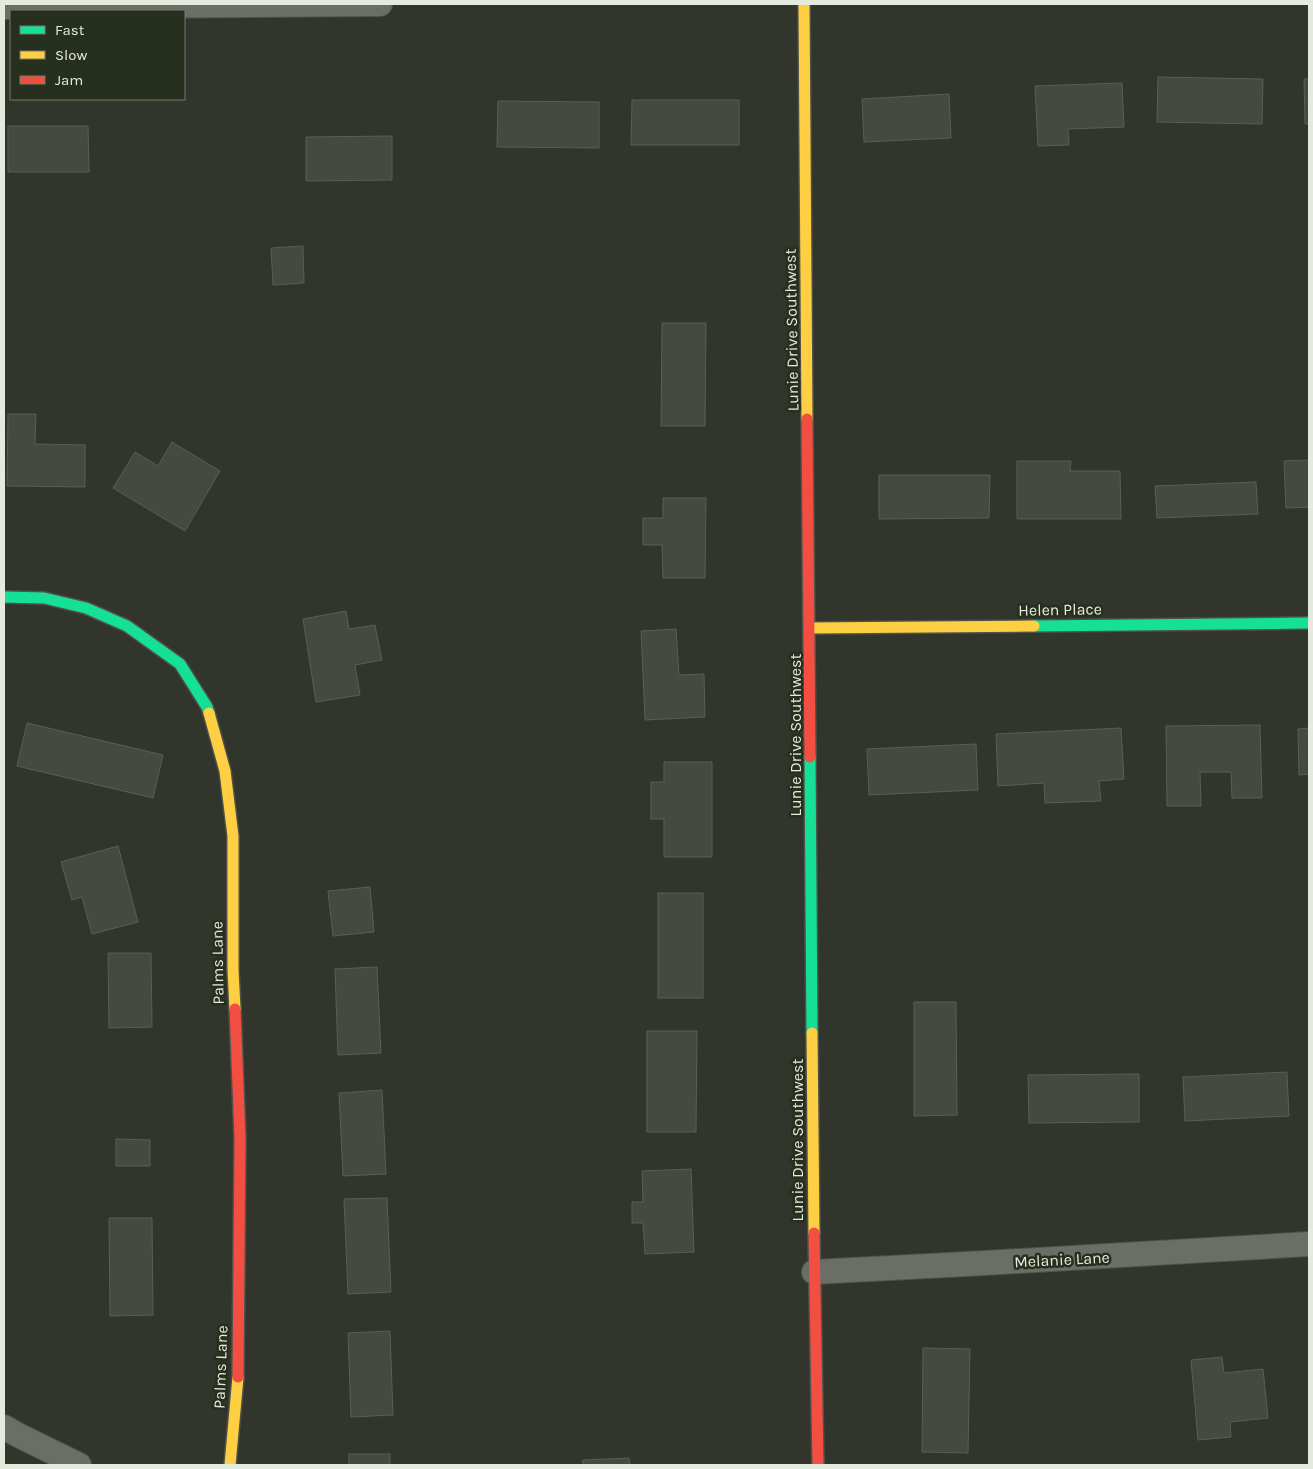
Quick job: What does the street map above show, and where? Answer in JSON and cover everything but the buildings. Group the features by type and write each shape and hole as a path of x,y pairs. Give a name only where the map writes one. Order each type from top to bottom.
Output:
{"street":[{"path":"4,7 380,4"},
{"name":"Lunie Drive Southwest","path":"804,4 814,1272 818,1465"},
{"name":"Palms Lane","path":"4,597 44,598 86,608 127,626 180,664 207,707 225,771 233,836 233,970 240,1138 238,1385 230,1465"},
{"name":"Helen Place","path":"810,628 1309,623"},
{"name":"Melanie Lane","path":"814,1272 1309,1244"},
{"path":"4,1427 79,1465"}],"traffic: fast":[{"path":"4,597 44,598 86,608 127,626 180,664 209,713"},
{"path":"1034,626 1309,623"},
{"path":"810,757 812,1033"}],"traffic: slow":[{"path":"804,4 807,419"},
{"path":"810,628 1034,626"},
{"path":"209,713 225,771 233,836 233,970 235,1009"},
{"path":"812,1033 814,1233"},
{"path":"230,1465 238,1377"}],"traffic: jam":[{"path":"807,419 810,757"},
{"path":"235,1009 240,1138 238,1377"},
{"path":"814,1233 818,1465"}]}
